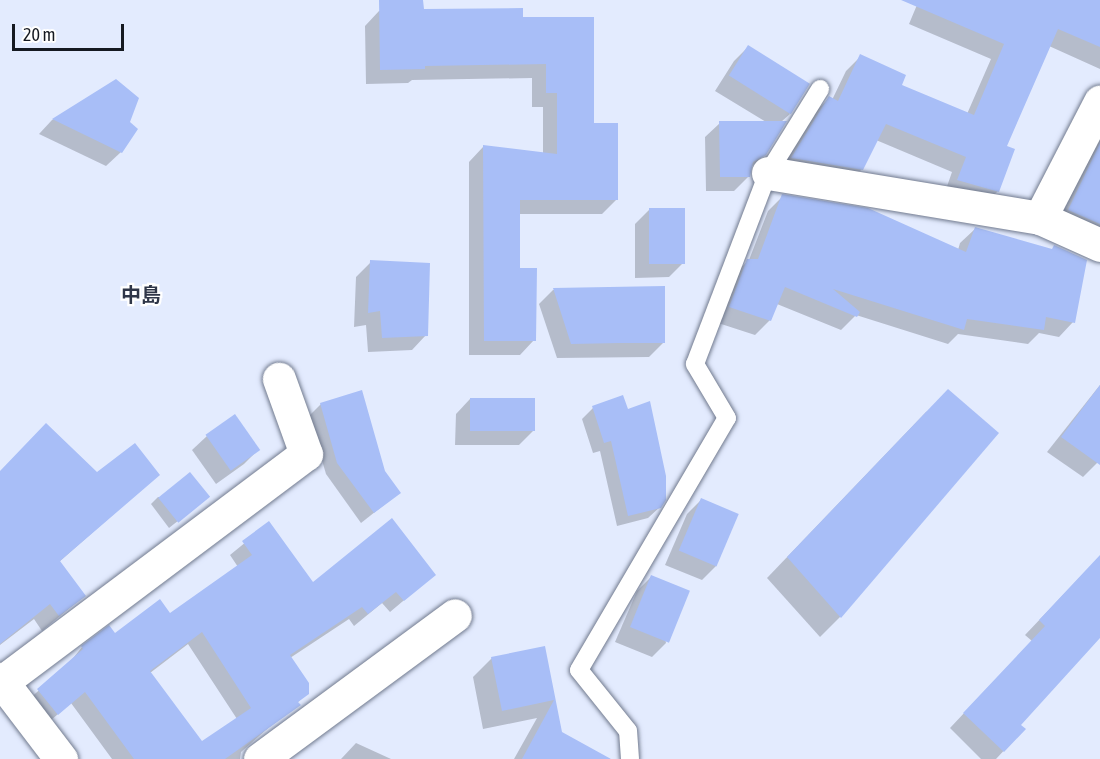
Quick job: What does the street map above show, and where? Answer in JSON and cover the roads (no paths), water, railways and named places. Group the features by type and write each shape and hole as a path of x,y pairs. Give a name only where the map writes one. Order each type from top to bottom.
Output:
{"street":[{"path":"1040,218 1100,102"},
{"path":"768,173 1040,218 1100,245"},
{"path":"61,759 1,681 306,454 279,379"},
{"path":"260,759 454,615"}],"lane":[{"path":"630,759 628,731 579,670 727,418 695,364 768,173 820,89"}],"district":[{"name":"中島","path":"141,294"}]}
